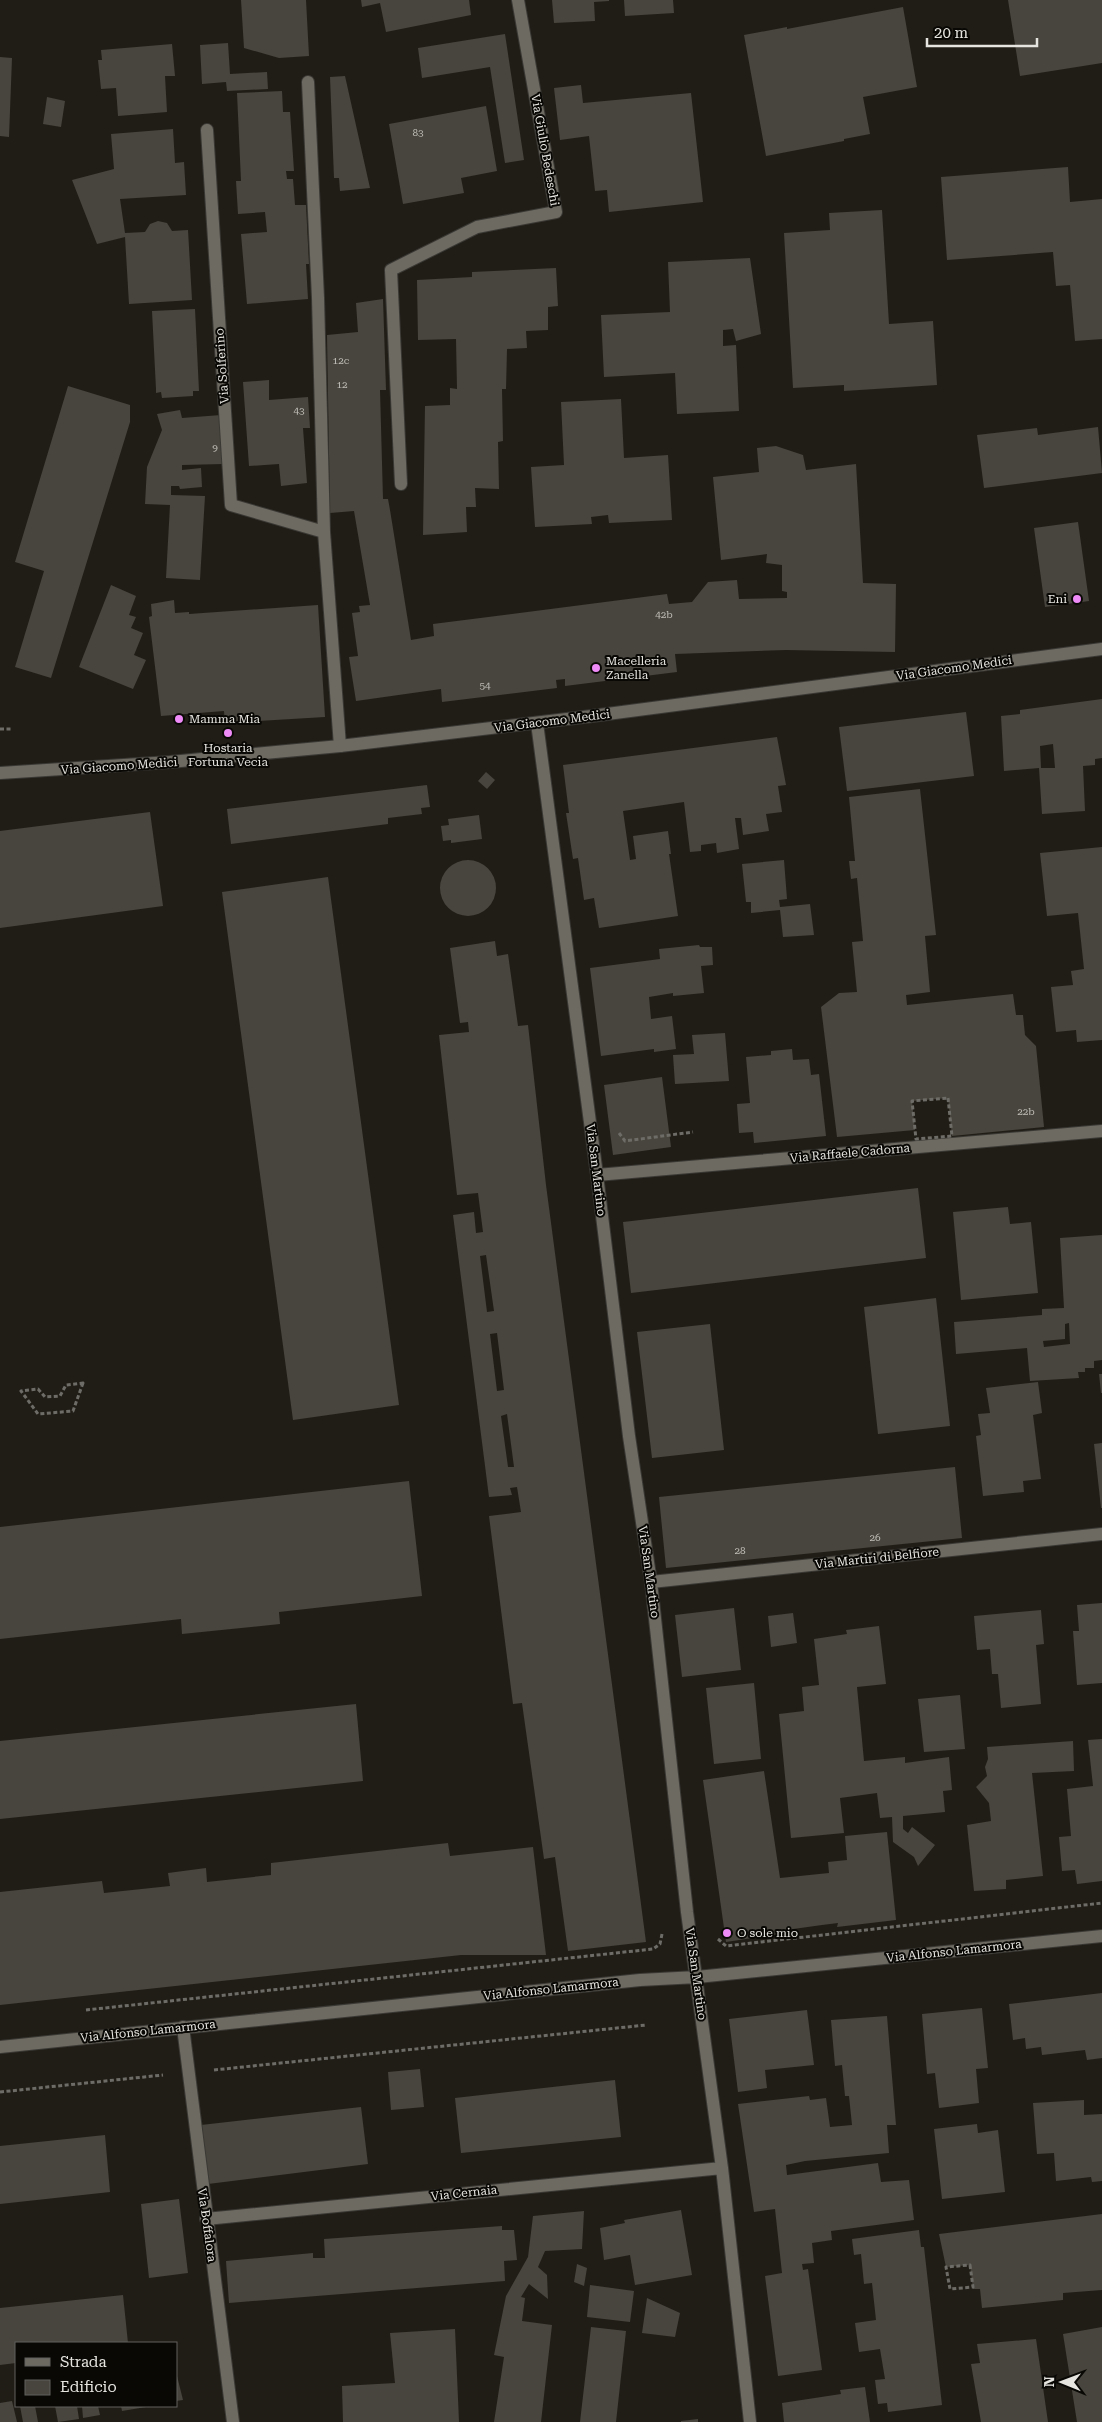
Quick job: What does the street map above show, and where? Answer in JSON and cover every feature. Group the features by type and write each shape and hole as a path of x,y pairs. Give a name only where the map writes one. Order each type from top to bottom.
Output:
{"street":[{"name":"Via Giulio Bedeschi","path":"401,484 391,270 477,227 556,212 518,0"},
{"path":"308,82 318,298 324,532 340,746"},
{"name":"Via Solferino","path":"207,130 231,505 324,532"},
{"name":"Via Giacomo Medici","path":"0,773 170,762 340,746 537,723 1102,649"},
{"name":"Via San Martino","path":"537,723 597,1175 629,1436 651,1582 687,1912 722,2168 750,2422"},
{"name":"Via Raffaele Cadorna","path":"597,1175 1102,1131"},
{"name":"Via Martiri di Belfiore","path":"651,1582 1102,1534"},
{"name":"Via Alfonso Lamarmora","path":"0,2047 640,1980 697,1977 1102,1936"},
{"name":"Via Boffalora","path":"183,2027 187,2073 233,2422"},
{"name":"Via Cernaia","path":"206,2219 722,2168"}],"path":[{"path":"0,729 14,729"},
{"path":"617,1125 619,1134 625,1141 694,1132"},
{"path":"83,1383 72,1411 38,1414 21,1391 38,1390 45,1397 60,1396 66,1385 83,1383"},
{"path":"717,1932 718,1940 726,1946 1102,1903"},
{"path":"78,2010 653,1948 660,1944 661,1930"},
{"path":"0,2092 646,2025"},
{"path":"970,2265 973,2287 950,2288 946,2267 970,2265"}],"building":[{"path":"241,0 306,0 309,56 279,58 244,48"},
{"path":"361,0 469,0 471,15 386,32 380,3 362,7"},
{"path":"552,0 609,1 594,2 595,21 554,23"},
{"path":"624,0 673,0 674,13 625,16"},
{"path":"1008,0 1102,0 1102,63 1020,76"},
{"path":"903,7 917,87 863,97 870,134 766,156 744,35 787,27 787,29"},
{"path":"505,34 524,160 505,163 490,67 422,78 418,48"},
{"path":"228,43 230,74 267,72 268,89 227,91 226,82 202,84 200,45"},
{"path":"172,44 175,76 165,76 167,112 118,116 116,88 101,89 98,60 102,60 101,50"},
{"path":"0,57 12,58 9,137 0,136"},
{"path":"345,76 370,188 340,191 339,178 334,178 330,77"},
{"path":"581,85 583,103 691,93 703,202 609,212 607,190 595,191 589,136 560,140 554,88"},
{"path":"282,91 283,112 290,112 294,171 286,171 287,179 293,179 295,205 306,205 309,264 306,264 308,299 247,304 241,234 267,232 265,212 238,214 236,181 241,181 237,93"},
{"path":"47,97 65,101 61,127 43,124"},
{"path":"486,106 497,171 461,178 464,193 403,204 389,124"},
{"path":"173,129 175,163 184,162 186,195 120,199 125,233 145,232 150,224 158,221 167,223 172,231 188,230 192,300 129,304 125,237 97,244 72,180 114,169 111,134"},
{"path":"1068,167 1070,202 1102,199 1102,339 1075,341 1070,285 1056,286 1053,252 947,260 941,177"},
{"path":"882,210 889,324 933,321 937,385 844,391 844,385 793,388 784,233 830,230 829,213"},
{"path":"750,258 761,334 736,341 733,329 723,330 723,346 736,345 739,411 677,414 675,373 604,377 601,315 670,312 668,262"},
{"path":"556,268 558,306 548,307 548,330 526,331 527,348 507,349 506,389 502,389 503,441 498,442 499,489 475,488 476,507 466,507 467,532 423,535 425,406 450,405 450,388 457,389 456,339 418,340 417,280 472,277 472,272"},
{"path":"383,299 386,390 380,390 383,499 388,499 411,640 434,636 433,624 667,594 669,604 692,602 708,582 737,580 739,599 787,598 787,592 782,591 782,565 766,563 767,554 721,560 713,477 759,472 757,448 776,446 803,455 806,470 856,464 863,583 896,584 895,652 786,650 675,654 677,672 565,686 565,679 556,680 557,688 442,702 441,689 356,701 349,657 358,656 352,613 360,612 359,606 370,605 354,511 330,513 327,335 358,332 356,303"},
{"path":"195,309 199,391 193,391 193,396 162,398 161,392 156,393 152,311"},
{"path":"269,380 269,400 308,397 310,428 303,428 307,483 281,486 279,464 249,466 243,382"},
{"path":"68,386 130,405 130,422 51,678 15,667 44,571 15,562"},
{"path":"621,399 624,458 668,455 672,520 609,523 608,515 591,517 592,524 535,527 531,467 564,465 561,402"},
{"path":"180,410 182,418 221,415 223,464 182,465 182,470 201,468 202,487 180,489 179,486 171,486 171,495 205,496 200,580 166,578 170,505 145,504 147,467 162,430 157,414"},
{"path":"1098,427 1102,473 984,488 977,435 1037,428 1038,435"},
{"path":"1078,522 1089,601 1045,607 1034,528"},
{"path":"111,585 136,596 129,615 136,617 131,628 143,633 134,655 146,660 133,689 79,667"},
{"path":"174,600 175,613 189,612 189,614 318,605 325,717 225,723 224,711 161,716 149,617 152,616 151,604"},
{"path":"1102,699 1102,758 1095,759 1095,765 1083,766 1085,811 1042,814 1039,768 1004,771 1001,716 1020,714 1020,710","holes":["1053,744 1055,768 1041,768 1040,746"]},
{"path":"966,712 974,776 847,791 839,727"},
{"path":"777,737 786,785 778,786 782,812 766,814 769,831 743,835 741,818 735,818 739,849 717,853 716,843 701,845 701,851 690,852 684,802 623,811 630,860 636,859 633,836 668,831 671,854 669,854 678,916 599,928 594,898 584,900 578,858 573,859 566,813 569,813 563,765"},
{"path":"486,772 495,780 487,789 478,781"},
{"path":"427,785 430,807 421,808 422,814 388,818 388,824 231,844 227,809"},
{"path":"920,789 936,935 925,936 930,992 906,995 907,1005 1013,994 1016,1015 1023,1015 1025,1035 1036,1046 1044,1127 952,1136 948,1098 912,1101 915,1130 837,1137 821,1007 839,993 857,992 852,942 863,941 857,878 851,879 849,861 855,861 849,797"},
{"path":"150,812 163,906 0,928 0,831"},
{"path":"479,815 482,839 451,843 451,840 443,841 441,826 449,825 448,819"},
{"path":"1102,847 1102,1040 1077,1042 1076,1030 1056,1032 1051,987 1073,985 1071,971 1084,969 1078,913 1047,916 1040,853"},
{"path":"463,860 473,860 488,868 494,877 496,888 494,899 488,908 473,916 463,916 452,911 445,904 440,893 440,883 445,872 452,865"},
{"path":"784,860 787,899 779,900 780,907 810,904 814,935 783,937 780,910 751,913 751,902 746,902 742,864"},
{"path":"328,877 399,1405 293,1420 222,892"},
{"path":"495,941 497,956 508,954 518,1026 528,1025 546,1185 646,1942 568,1951 555,1857 544,1859 522,1703 513,1704 489,1516 521,1512 517,1487 510,1488 512,1495 489,1497 453,1215 474,1212 476,1233 483,1232 478,1193 457,1195 439,1035 469,1032 468,1022 460,1023 450,948","holes":["486,1255 494,1311 487,1312 480,1256","497,1333 504,1390 497,1391 490,1334","507,1414 514,1467 508,1467 501,1416"]},
{"path":"699,945 700,947 712,947 713,965 701,966 704,993 673,996 673,993 649,997 651,1019 672,1016 676,1049 654,1052 654,1049 601,1056 590,968 660,959 659,949"},
{"path":"725,1033 729,1081 675,1084 673,1055 694,1054 692,1035"},
{"path":"792,1049 793,1060 809,1059 811,1075 819,1074 826,1136 754,1143 753,1132 739,1133 737,1104 750,1103 746,1057 771,1055 771,1051"},
{"path":"662,1077 671,1147 613,1155 604,1085"},
{"path":"918,1188 926,1258 631,1293 623,1222"},
{"path":"1008,1207 1010,1224 1031,1222 1038,1293 961,1300 953,1212"},
{"path":"1102,1235 1102,1360 1094,1361 1094,1368 1085,1368 1085,1372 1078,1372 1079,1378 1030,1381 1027,1348 956,1354 954,1322 1042,1315 1042,1309 1064,1308 1060,1238","holes":["1069,1323 1070,1344 1044,1347 1043,1341 1065,1339 1065,1324"]},
{"path":"936,1298 950,1426 878,1434 864,1307"},
{"path":"710,1324 724,1450 652,1458 637,1332"},
{"path":"1099,1374 1102,1374 1102,1393 1101,1393"},
{"path":"1038,1382 1042,1413 1033,1415 1041,1479 1023,1481 1024,1492 983,1496 976,1436 981,1435 978,1414 990,1413 986,1388"},
{"path":"1102,1443 1102,1508 1101,1508 1094,1444"},
{"path":"955,1467 962,1538 666,1568 659,1497"},
{"path":"409,1481 422,1596 279,1612 280,1624 182,1634 181,1619 0,1639 0,1527"},
{"path":"1102,1603 1102,1683 1077,1685 1073,1631 1079,1631 1077,1605"},
{"path":"734,1608 741,1670 682,1677 675,1615"},
{"path":"1041,1610 1044,1644 1036,1645 1041,1704 1001,1708 998,1674 992,1674 990,1649 977,1650 974,1616"},
{"path":"793,1613 797,1643 771,1647 768,1616"},
{"path":"879,1626 886,1684 857,1687 864,1761 905,1757 905,1763 949,1757 952,1790 943,1791 945,1812 903,1816 903,1829 908,1833 912,1827 935,1845 918,1866 914,1857 893,1842 892,1817 880,1818 877,1793 840,1798 844,1833 791,1838 779,1714 804,1711 802,1687 819,1685 814,1639 847,1634 846,1630"},
{"path":"754,1683 761,1759 714,1764 706,1688"},
{"path":"960,1695 965,1749 924,1752 918,1699"},
{"path":"356,1704 363,1781 0,1819 0,1741"},
{"path":"1102,1739 1102,1881 1077,1884 1075,1870 1062,1871 1059,1837 1071,1836 1067,1789 1093,1786 1088,1740"},
{"path":"1073,1741 1074,1771 1032,1773 1043,1876 1006,1880 1006,1889 974,1891 967,1825 991,1821 989,1803 976,1787 987,1776 985,1767 988,1759 987,1747"},
{"path":"764,1771 780,1878 829,1873 828,1862 847,1860 845,1836 887,1832 896,1920 837,1927 838,1923 822,1925 779,1931 779,1934 726,1942 703,1780"},
{"path":"448,1843 450,1856 533,1847 546,1955 461,1955 0,2005 0,1892 102,1881 104,1893 170,1886 168,1873 206,1868 207,1882 271,1875 271,1863"},
{"path":"1102,1993 1102,2058 1087,2060 1085,2050 1042,2055 1041,2047 1026,2049 1025,2038 1013,2040 1009,2004"},
{"path":"982,2008 988,2068 976,2069 979,2103 939,2108 935,2073 927,2074 922,2014"},
{"path":"807,2010 814,2065 765,2070 767,2088 738,2092 729,2019"},
{"path":"887,2016 896,2125 887,2125 889,2153 805,2161 786,2165 787,2175 878,2163 881,2182 909,2180 914,2220 831,2231 832,2240 812,2243 814,2263 802,2264 803,2270 808,2269 822,2370 778,2376 765,2276 782,2273 775,2209 754,2212 738,2104 809,2096 810,2100 826,2098 830,2127 852,2125 849,2096 845,2096 842,2065 835,2066 831,2020"},
{"path":"420,2069 424,2107 391,2110 388,2072"},
{"path":"615,2080 621,2137 461,2153 455,2098"},
{"path":"1084,2100 1084,2115 1102,2114 1102,2181 1092,2182 1091,2177 1056,2181 1054,2153 1037,2154 1033,2103"},
{"path":"361,2107 368,2164 208,2184 201,2125"},
{"path":"977,2124 978,2133 998,2130 1005,2192 942,2199 934,2129"},
{"path":"105,2135 110,2192 0,2204 0,2146"},
{"path":"179,2199 188,2273 149,2278 141,2204"},
{"path":"681,2210 692,2275 635,2285 630,2255 604,2260 600,2228 625,2223 624,2220"},
{"path":"584,2211 582,2249 545,2251 538,2267 547,2275 548,2299 529,2284 521,2297 525,2298 522,2321 552,2325 541,2422 494,2422 504,2357 494,2355 506,2296 528,2257 533,2216"},
{"path":"1102,2214 1102,2290 1063,2293 1063,2300 982,2308 980,2289 973,2289 970,2265 946,2267 939,2234"},
{"path":"502,2226 502,2230 514,2230 517,2260 504,2261 505,2281 229,2303 226,2261 313,2253 313,2258 325,2258 324,2239"},
{"path":"919,2230 921,2247 924,2247 942,2405 888,2412 887,2403 878,2404 875,2380 885,2379 880,2349 859,2352 855,2323 876,2320 872,2283 864,2284 861,2254 854,2255 852,2239"},
{"path":"577,2264 587,2268 584,2286 574,2282"},
{"path":"590,2285 634,2291 630,2322 587,2317"},
{"path":"123,2295 128,2342 15,2342 15,2363 0,2365 0,2308"},
{"path":"647,2298 680,2313 675,2337 642,2333"},
{"path":"591,2327 626,2331 616,2422 580,2422"},
{"path":"1102,2327 1102,2422 1077,2422 1063,2334"},
{"path":"455,2329 459,2422 343,2422 342,2386 395,2383 390,2333"},
{"path":"1036,2339 1048,2422 981,2422 971,2364 980,2363 977,2344"},
{"path":"178,2380 183,2400 178,2401"},
{"path":"865,2387 870,2422 784,2422 782,2403 841,2394 840,2390"},
{"path":"12,2401 17,2422 0,2422 0,2403"},
{"path":"20,2407 35,2407 38,2422 23,2422"},
{"path":"55,2407 77,2407 79,2419 58,2422"},
{"path":"82,2407 98,2407 100,2415 83,2418"},
{"path":"121,2407 146,2407 122,2411"},
{"path":"698,2419 698,2422 681,2422 681,2421"}],"place":[{"name":"Eni","path":"1077,599"},
{"name":"Macelleria Zanella","path":"596,668"},
{"name":"Mamma Mia","path":"179,719"},
{"name":"Hostaria Fortuna Vecia","path":"228,733"},
{"name":"O sole mio","path":"727,1933"}]}
